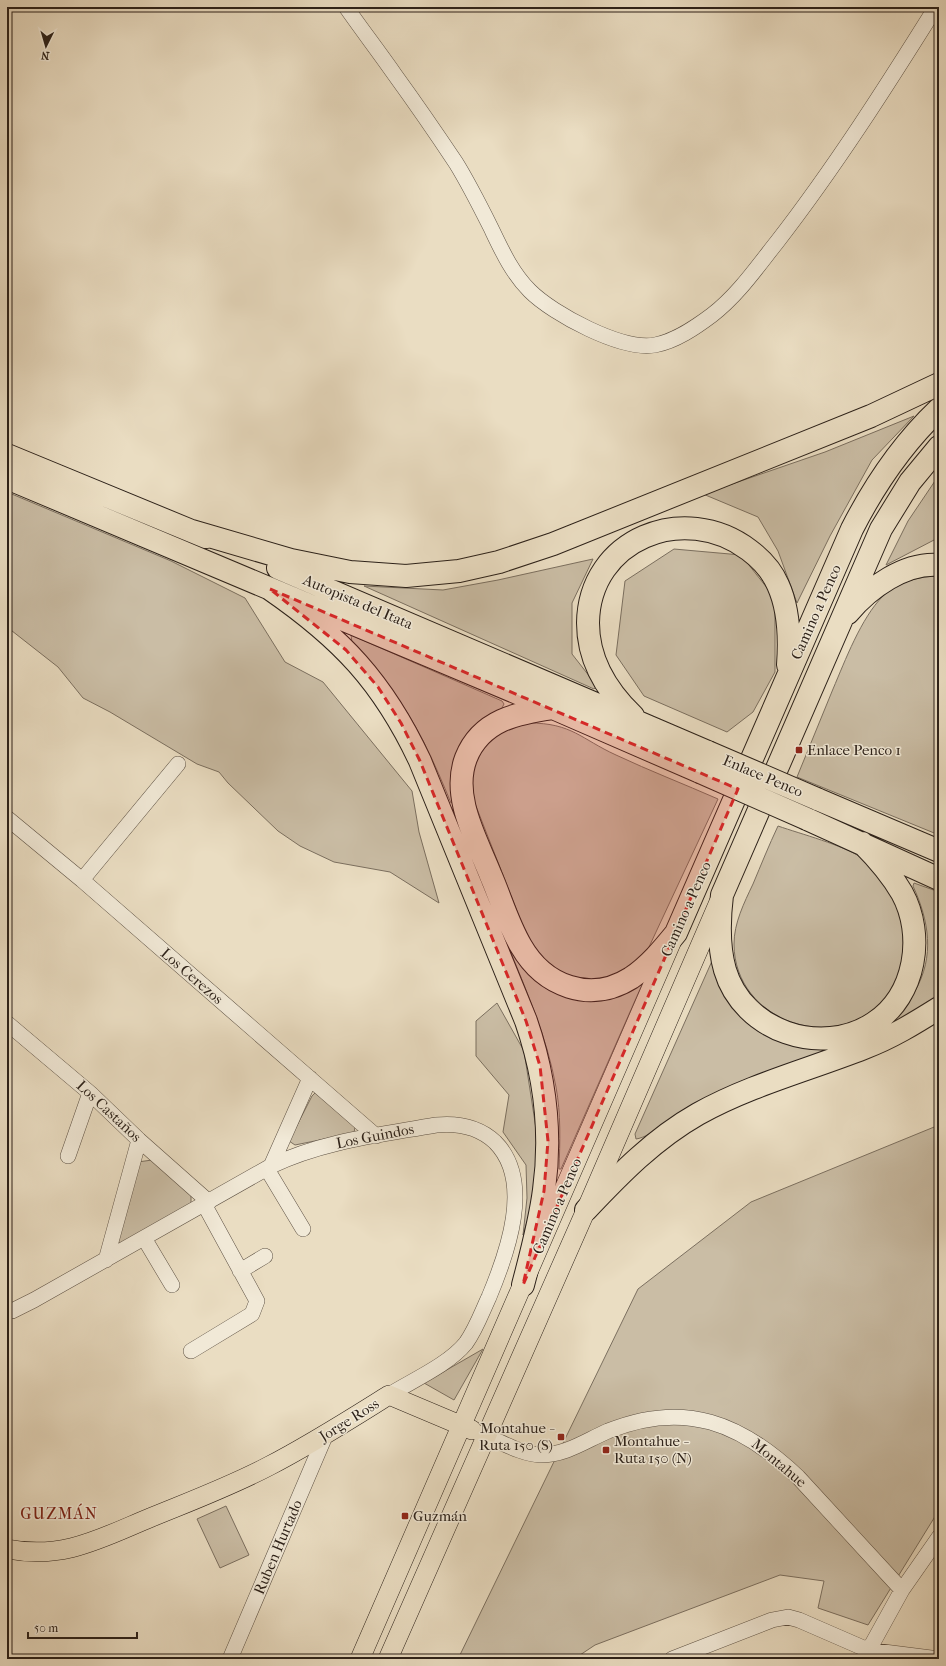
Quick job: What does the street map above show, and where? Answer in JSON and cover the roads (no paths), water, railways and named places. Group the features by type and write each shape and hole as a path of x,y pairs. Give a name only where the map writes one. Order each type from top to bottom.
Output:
{"highway":[{"path":"192,531 291,560 350,572 406,576 465,570 499,562 553,544 871,416 939,384"},
{"name":"Camino a Penco","path":"676,932 852,529 864,506 903,447 939,409"},
{"name":"Camino a Penco","path":"722,895 881,529 910,482 939,447"},
{"name":"Autopista del Itata","path":"7,455 192,531 708,752"},
{"name":"Autopista del Itata","path":"7,478 553,708 700,772"},
{"path":"639,722 615,698 598,670 590,642 589,616 593,590 603,570 614,557 628,546 650,534 674,529 689,529 711,532 743,545 762,562 778,584 786,610 789,646 785,682"},
{"path":"840,623 864,597 893,577 910,569 922,566 939,565"},
{"path":"270,588 299,609 346,650 378,687 401,723 420,761 526,1021 540,1066 547,1116 548,1141 544,1191 540,1215 523,1285"},
{"path":"553,708 535,710 507,717 490,726 471,747 463,769 462,791 466,812 521,946 538,968 554,981 574,988 593,990 604,989 626,981 639,972 653,959 676,932"},
{"name":"Enlace Penco","path":"708,752 939,851"},
{"name":"Enlace Penco","path":"700,772 862,843 939,879"},
{"path":"722,895 720,929 722,958 730,983 745,1006 767,1024 790,1034 816,1038 840,1036 851,1033 873,1023 892,1007 905,988 914,954 913,926 905,900 890,874 862,843"},
{"path":"586,1210 636,1158 657,1141 698,1114 763,1084 865,1048 892,1036 939,1008"}],"main road":[{"name":"Camino a Penco","path":"388,1659 586,1210 722,895"},
{"name":"Camino a Penco","path":"360,1659 676,932"},
{"path":"388,1395 486,1436"},
{"name":"Jorge Ross","path":"7,1549 37,1553 53,1552 84,1545 241,1480 326,1434 388,1395"}],"street":[{"path":"346,7 457,164 512,269 532,292 572,319 608,338 624,343 644,346 657,344 680,336 714,314 744,283 806,205 936,7"},
{"path":"82,880 178,764"},
{"name":"Los Cerezos","path":"7,818 82,880 376,1136"},
{"name":"Los Castaños","path":"7,1023 90,1093 207,1203"},
{"path":"303,1229 269,1167 310,1078"},
{"path":"68,1156 90,1093"},
{"name":"Los Guindos","path":"7,1311 12,1311 34,1300 269,1167 293,1155 320,1147 445,1124 463,1126 482,1132"},
{"name":"Jorge Ross","path":"388,1395 448,1360 466,1343 479,1320 500,1268 507,1246 514,1214 514,1184 512,1173 504,1154 490,1138 482,1132"},
{"path":"106,1260 139,1140"},
{"path":"191,1351 252,1314 257,1301 240,1271 207,1203"},
{"path":"144,1238 172,1285"},
{"path":"240,1271 265,1256"},
{"name":"Montahue","path":"486,1436 527,1453 551,1455 573,1449 609,1431 640,1421 678,1417 720,1424 747,1436 760,1444 786,1465 902,1590"},
{"name":"Ruben Hurtado","path":"230,1659 326,1434"},
{"path":"866,1654 902,1590 939,1537"},
{"path":"672,1659 772,1620 788,1617 799,1620 866,1654 939,1659"}],"place":[{"name":"Enlace Penco 1","path":"799,750"},
{"name":"Montahue - Ruta 150 (S)","path":"561,1437"},
{"name":"Montahue - Ruta 150 (N)","path":"606,1450"},
{"name":"Guzmán","path":"405,1516"}],"district":[{"name":"GUZMÁN","path":"59,1513"}]}
